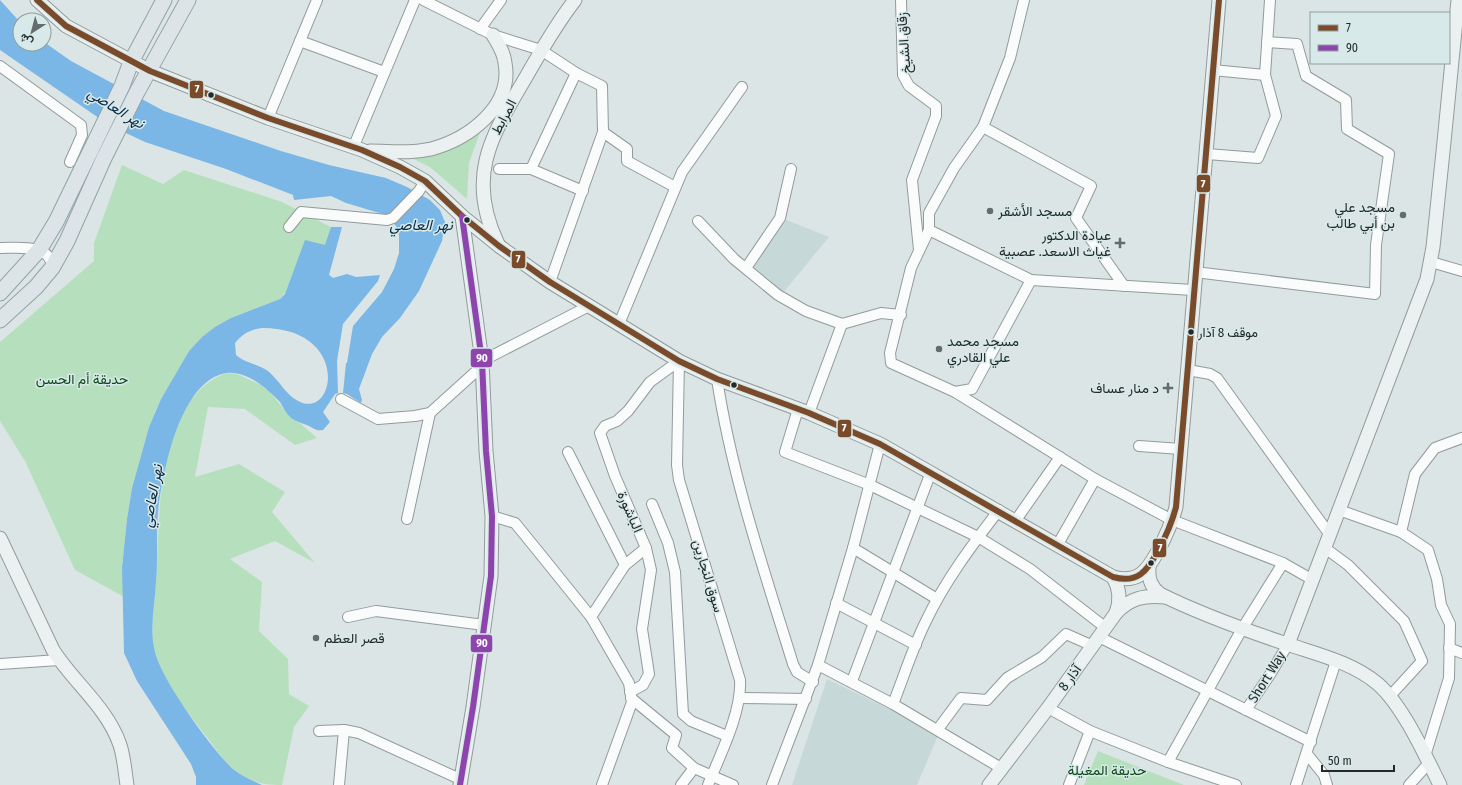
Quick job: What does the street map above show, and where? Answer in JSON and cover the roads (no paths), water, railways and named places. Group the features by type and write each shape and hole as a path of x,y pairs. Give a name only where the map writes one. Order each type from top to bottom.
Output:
{"main road":[{"path":"37,0 66,26 150,71 268,118 358,149 400,167 499,246 550,282 679,361 717,379 804,411 880,444 999,510 1113,577 1123,580 1137,577 1149,567 1172,520 1177,494 1188,370 1193,290 1207,154 1212,70 1219,0"},
{"path":"0,292 39,250 56,222 122,86 131,62 164,0"},
{"path":"0,320 36,287 52,268 67,241 104,158 137,92 188,0"},
{"name":"المرابط","path":"499,246 492,233 484,204 483,190 485,160 494,132 541,50 575,0"},
{"path":"1288,644 1422,294 1431,262 1458,0"},
{"path":"358,149 400,152 430,149 458,138 483,121 499,98 504,86 506,74 505,62 500,47 493,35"},
{"path":"461,782 491,576 492,516 486,451 482,364 462,216"},
{"path":"0,538 40,626 59,660 89,694 113,731 120,746 127,785"},
{"path":"1149,567 1149,580 1151,585 1165,597 1242,629 1336,661 1366,675 1390,696 1427,759 1440,785"},
{"path":"1113,577 1117,583 1120,598 1116,613"},
{"name":"8 آذار","path":"989,785 1048,708 1116,613 1123,606 1141,597 1165,597"}],"street":[{"path":"268,118 317,0"},
{"path":"358,149 384,72 415,0"},
{"path":"423,0 493,35 541,50 576,73 602,86 603,132 550,282"},
{"path":"491,0 493,11"},
{"path":"480,29 501,0"},
{"name":"زقاق الشيخ","path":"901,0 903,75 910,86 936,106 936,116 912,180 919,252"},
{"path":"1024,0 1010,58 982,127 954,168 929,213 929,230 912,268 890,353 891,363 955,392 1095,479 1172,520 1283,563 1312,580"},
{"path":"1207,154 1258,158 1276,116 1266,75 1270,0"},
{"path":"300,41 384,72"},
{"path":"1195,272 1375,294 1376,245 1389,154 1347,129 1346,100 1306,76 1297,44 1267,42"},
{"path":"0,66 81,125 82,134 70,162"},
{"path":"1212,70 1266,75"},
{"path":"532,169 576,73"},
{"path":"619,324 682,172 742,87"},
{"path":"982,127 1091,186 1076,218 1124,286"},
{"path":"603,132 627,149 627,161 676,187"},
{"path":"499,169 532,169 583,191"},
{"path":"746,268 780,218 791,169"},
{"path":"289,227 301,212 387,220 393,218 422,186"},
{"path":"698,221 734,259 778,295 800,308 842,324 881,313 900,315"},
{"path":"929,230 1031,280 1193,290"},
{"path":"0,248 39,250 49,256 52,268"},
{"path":"1431,262 1462,271"},
{"path":"955,392 972,389 1031,280"},
{"path":"341,400 378,419 415,416 430,413 482,364 589,306"},
{"path":"842,324 785,452 870,485 978,537 1030,569 1099,637 1311,742"},
{"name":"الباشورة","path":"631,695 643,685 649,674 642,629 651,570 646,548 615,476 600,433 605,426 617,421 628,410 650,382 679,361"},
{"name":"سوق النجارين","path":"679,361 677,465 679,480 740,680 740,698 708,785"},
{"path":"1188,370 1210,374 1217,378 1330,535"},
{"path":"717,379 728,440 747,517 793,664 797,672 813,682"},
{"path":"407,519 430,413"},
{"path":"1401,532 1415,474 1435,448 1462,438"},
{"path":"772,785 813,682 853,548 880,444"},
{"path":"1139,446 1181,449"},
{"path":"568,452 625,565"},
{"path":"1016,520 1060,458"},
{"path":"852,681 931,472"},
{"path":"1058,544 1095,479"},
{"path":"652,504 668,543 675,572 683,714 691,721 727,736"},
{"path":"893,704 916,645 937,599 978,537 999,510"},
{"path":"1339,510 1401,532 1428,550 1437,578 1441,605 1450,624 1449,678 1427,759 1409,785"},
{"path":"492,516 515,523 591,617 629,682 632,702 602,785"},
{"path":"591,617 625,565 646,548"},
{"path":"853,548 937,599"},
{"path":"1325,548 1348,565 1404,621 1422,661 1390,696"},
{"path":"1168,762 1242,629 1283,563"},
{"path":"836,602 916,645"},
{"path":"348,617 376,611 484,624"},
{"path":"938,730 961,698 987,700 1007,678 1042,656 1066,634 1099,637"},
{"name":"Short Way","path":"1246,710 1271,674 1288,644"},
{"path":"1449,648 1462,652"},
{"path":"0,664 59,660"},
{"path":"1296,785 1336,661"},
{"path":"818,665 852,681 893,704 1001,768"},
{"path":"631,695 676,736 672,748 694,768 712,774 733,785"},
{"path":"740,698 806,699"},
{"path":"1048,708 1090,731 1221,782 1236,785"},
{"path":"319,731 344,730 359,733 461,782"},
{"path":"339,785 344,730"},
{"path":"1069,785 1090,731"},
{"path":"1307,754 1324,775 1327,785"},
{"path":"681,785 694,768"}],"water":[{"name":"نهر العاصي","path":"0,0 12,13 12,52 52,52 52,48 71,61 164,111 281,151 329,165 386,178 407,187 430,200 440,210 445,222 442,241 419,291 400,318 382,337 372,354 359,389 362,400 361,403 343,393 346,363 353,326 382,292 394,269 399,253 399,235 396,226 386,215 346,203 331,196 294,200 293,195 226,169 145,142 109,125 0,50"},
{"path":"331,227 342,227 329,275 333,278 347,274 356,277 380,275 378,281 343,324 337,361 338,393 335,394 323,412 330,422 323,430 316,430 292,419 280,402 256,381 241,374 226,373 210,380 196,393 185,411 169,454 158,513 157,573 152,626 155,652 159,664 188,714 224,760 233,769 262,785 196,785 196,777 191,764 137,681 124,653 122,568 132,488 149,427 161,399 189,351 202,337 215,327 231,318 280,299 285,294 305,240 325,245","holes":["262,328 291,332 311,342 323,356 328,372 327,387 321,398 311,404 298,401 286,391 268,371 243,360 236,355 235,343 244,334 250,331"]}],"place":[{"name":"مسجد الأشقر","path":"990,211"},
{"name":"مسجد علي بن أبي طالب","path":"1403,215"},
{"name":"عيادة الدكتور غياث الاسعد. عصبية","path":"1120,243"},
{"name":"موقف 8 آذار","path":"1191,332"},
{"name":"مسجد محمد علي القادري","path":"939,349"},
{"name":"د منار عساف","path":"1168,388"},
{"name":"قصر العظم","path":"316,638"}],"park label":[{"name":"حديقة أم الحسن","path":"82,379"},
{"name":"حديقة المغيلة","path":"1107,770"}]}
